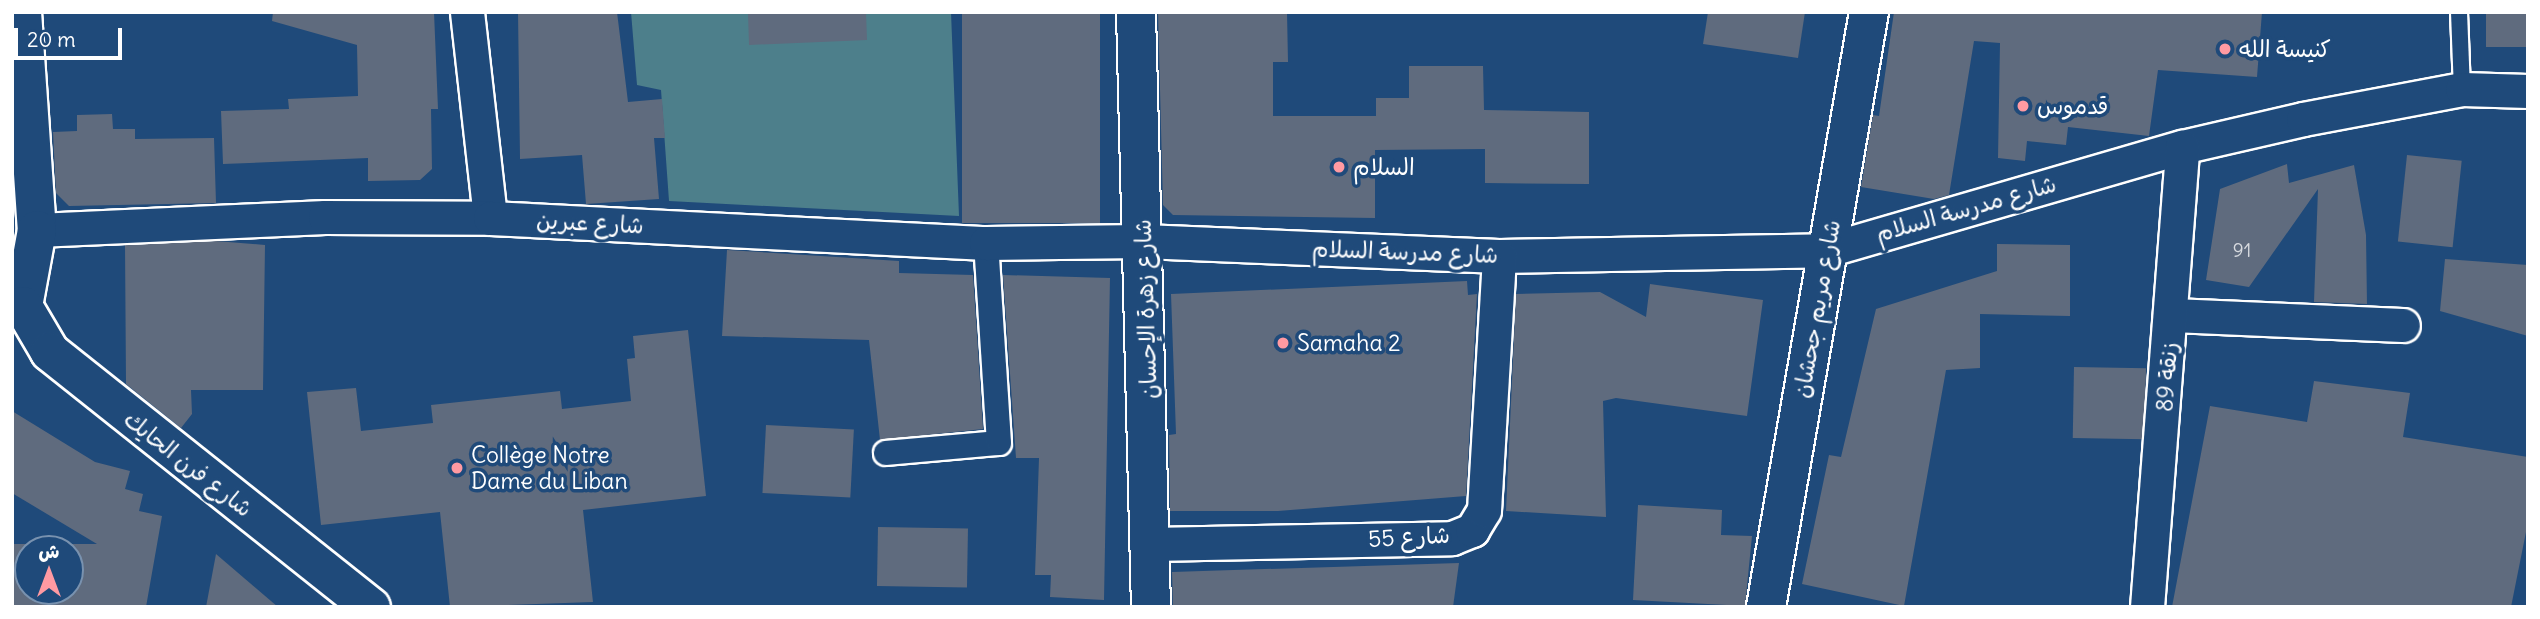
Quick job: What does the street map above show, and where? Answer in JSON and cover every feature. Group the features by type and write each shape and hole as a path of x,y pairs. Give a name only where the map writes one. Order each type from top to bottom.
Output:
{"street":[{"path":"16,311 37,230 22,111 22,12"},
{"path":"467,12 490,218"},
{"name":"شارع زهرة الإحسان","path":"1136,12 1151,607"},
{"name":"شارع مريم جحشان","path":"1766,607 1869,12"},
{"name":"شارع مدرسة السلام","path":"1143,241 1499,256 1827,250 2182,147 2462,89 2528,91"},
{"name":"زنقة 89","path":"2147,607 2172,315 2182,147"},
{"name":"شارع عبرين","path":"37,230 325,217 490,218 986,243 1143,241"},
{"path":"886,453 999,443 986,243"},
{"name":"شارع 55","path":"1151,544 1432,538 1472,530 1484,510 1499,256"},
{"name":"شارع فرن الحايك","path":"16,311 66,369 371,607"},
{"path":"2172,315 2403,326"}],"lane":[{"path":"2459,12 2462,89"}],"green space":[{"path":"631,12 951,12 959,216 669,201 661,90 637,85"}],"building":[{"path":"273,12 434,12 438,109 431,109 432,169 420,180 368,181 368,158 223,164 221,111 289,109 288,99 358,96 357,45 272,21"},
{"path":"518,12 617,12 628,102 662,99 665,138 654,138 659,199 586,204 582,155 520,159"},
{"path":"748,12 866,12 867,40 749,45"},
{"path":"962,12 1100,12 1100,223 962,223"},
{"path":"1158,12 1287,12 1288,62 1273,62 1273,116 1376,116 1376,98 1409,98 1409,66 1483,66 1484,110 1589,112 1589,184 1485,183 1485,149 1375,150 1375,218 1173,215 1163,205"},
{"path":"1708,12 1805,12 1798,58 1703,44"},
{"path":"1894,12 2262,12 2257,77 2158,70 2149,136 2068,127 2066,145 2027,141 2025,161 1998,158 2000,43 1974,41 1949,195 1934,199 1861,187 1873,115 1879,116"},
{"path":"2486,12 2528,12 2528,47 2486,47"},
{"path":"112,114 113,129 135,129 135,139 214,138 216,203 69,206 56,193 53,132 77,131 77,115"},
{"path":"2407,155 2462,161 2453,247 2398,242"},
{"path":"2287,164 2289,183 2354,165 2366,235 2367,304 2314,302 2318,189 2249,287 2206,280 2220,189"},
{"path":"216,241 265,245 263,390 191,390 192,414 181,428 126,384 125,245"},
{"path":"1997,244 2070,245 2070,316 1980,314 1980,368 1946,370 1904,606 1802,584 1829,455 1841,457 1876,309 1997,271"},
{"path":"727,250 899,261 899,273 973,275 983,429 880,440 869,340 722,336"},
{"path":"2445,259 2528,265 2528,336 2440,311"},
{"path":"1003,275 1110,278 1104,600 1050,597 1051,575 1035,575 1039,458 1016,458"},
{"path":"1467,281 1468,295 1477,294 1466,496 1278,511 1170,511 1169,435 1176,434 1171,294"},
{"path":"1650,284 1763,300 1747,416 1616,398 1603,401 1606,517 1506,511 1516,294 1600,292 1646,317"},
{"name":"Collège Notre Dame du Liban","path":"688,330 706,496 583,510 593,602 450,607 440,512 321,525 307,392 356,388 361,431 433,423 431,405 560,391 562,409 631,401 627,359 635,358 633,336"},
{"path":"2074,367 2146,368 2145,439 2073,438"},
{"path":"2314,381 2410,393 2403,437 2528,457 2528,522 2511,607 2172,607 2210,406 2307,422"},
{"path":"12,411 95,462 130,471 125,489 143,494 139,511 162,516 146,607 12,607 12,544 14,605 84,605 84,544 97,544 12,493"},
{"path":"766,425 854,430 850,498 762,493"},
{"path":"1638,505 1722,510 1721,535 1752,536 1745,606 1633,600"},
{"path":"878,527 968,529 967,588 877,586"},
{"path":"216,554 278,607 206,607"},
{"path":"1459,563 1453,607 1173,607 1172,572"}],"place":[{"name":"كنيسة الله","path":"2225,49"},
{"name":"قدموس","path":"2023,106"},
{"name":"السلام","path":"1339,167"},
{"name":"Samaha 2","path":"1283,343"},
{"name":"Collège Notre Dame du Liban","path":"457,468"}]}
